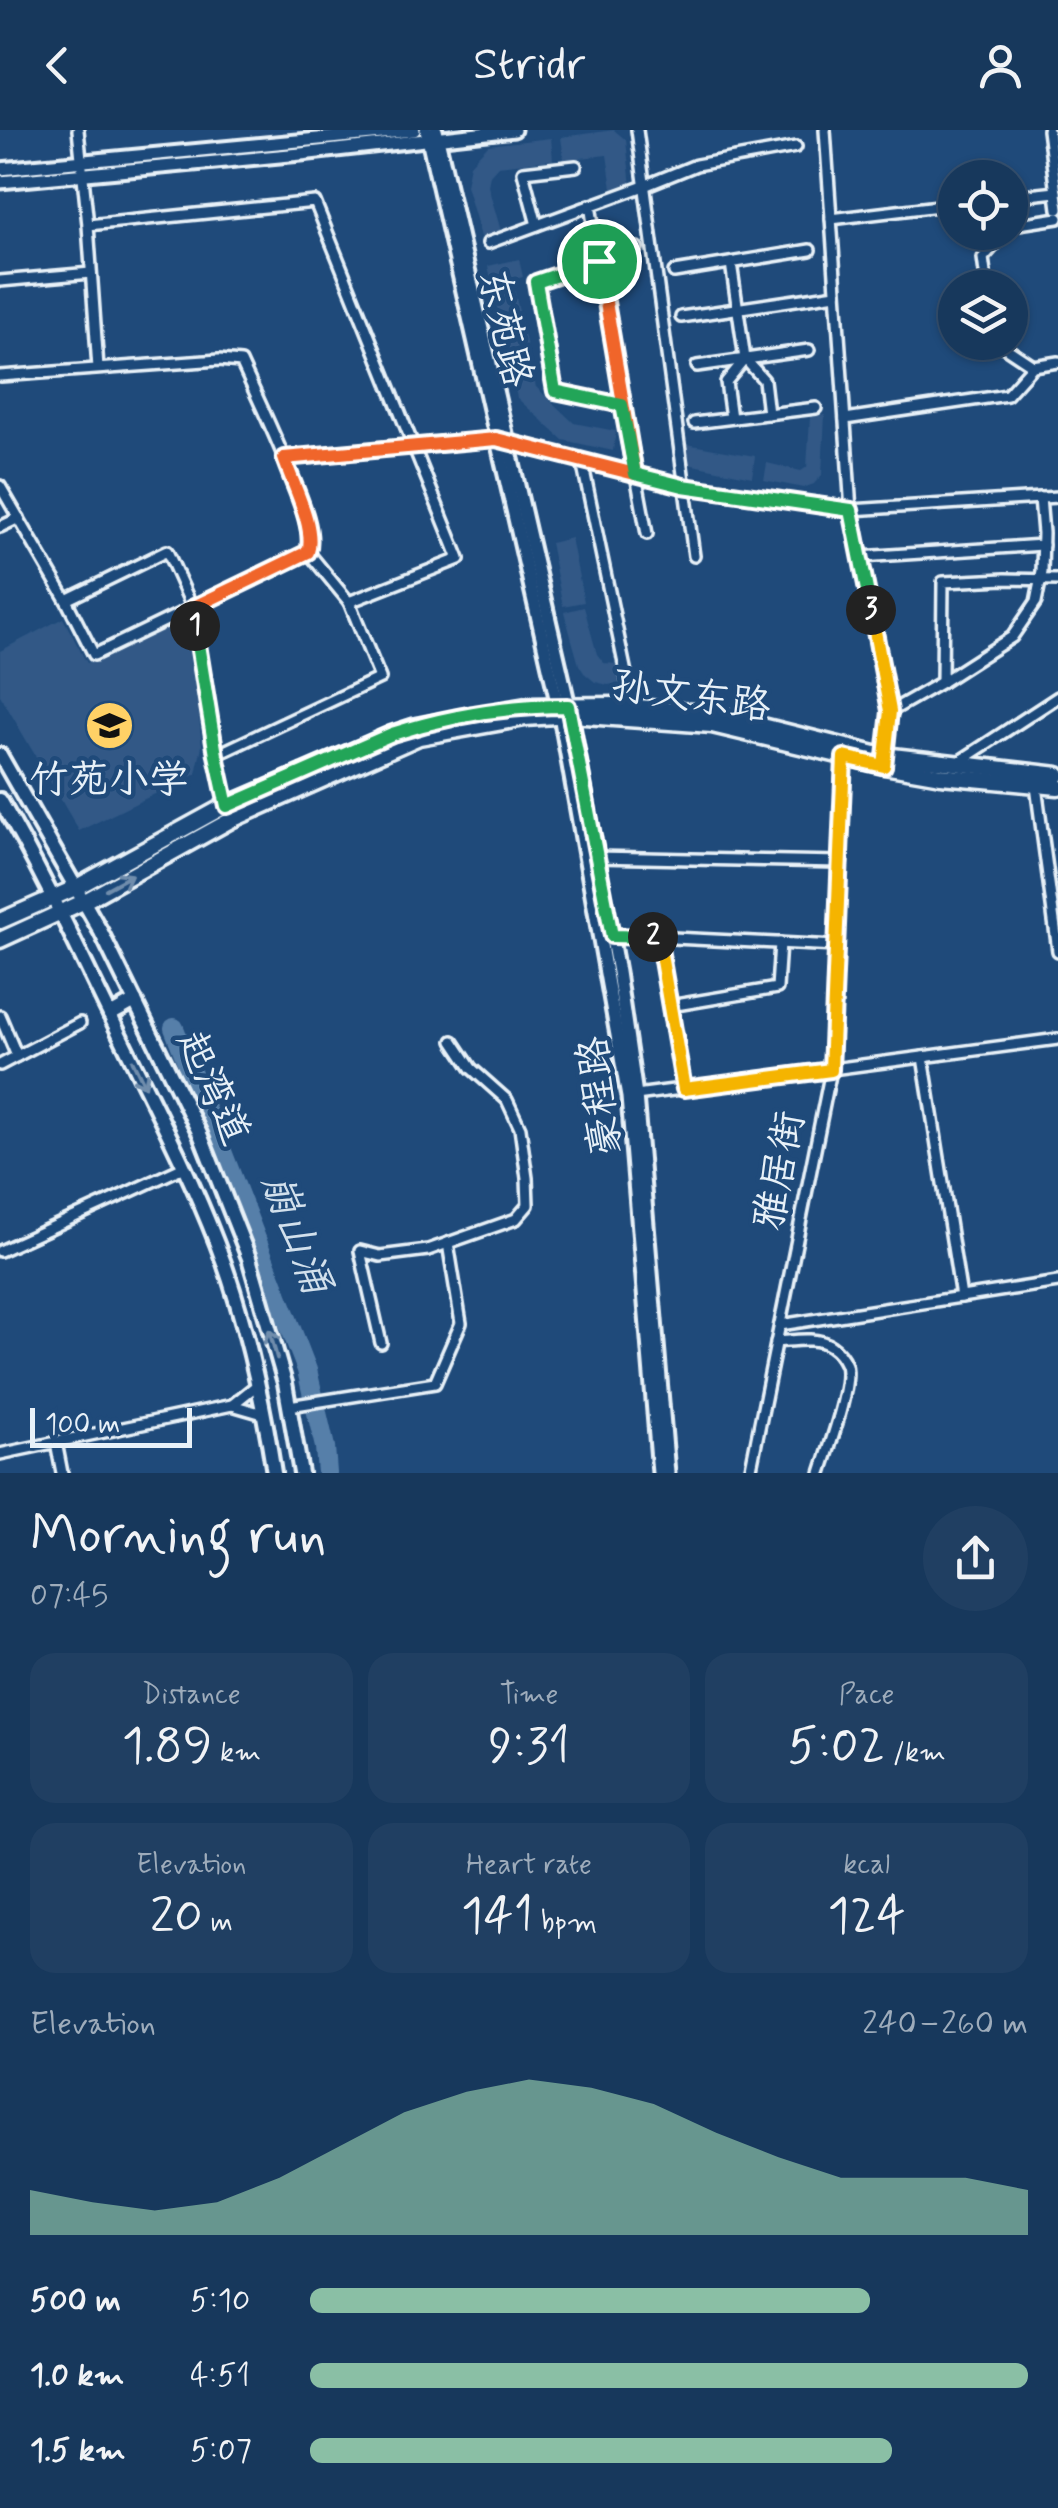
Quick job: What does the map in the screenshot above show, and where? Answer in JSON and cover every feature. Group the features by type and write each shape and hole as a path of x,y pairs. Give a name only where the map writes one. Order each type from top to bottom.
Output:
{"main road":[{"name":"孙文东路","path":"0,940 61,912 79,895 229,813 392,734 526,706 712,725 844,757 1058,775"},
{"name":"孙文东路","path":"564,710 633,707 714,714 941,776 1058,786"},
{"name":"起湾道","path":"0,755 136,1002 200,1134 249,1258 285,1383 296,1405 301,1473"},
{"path":"0,796 16,784"},
{"name":"起湾道","path":"0,796 54,897 218,1246 239,1312 274,1473"},
{"name":"孙文东路","path":"0,921 54,897 79,895"},
{"path":"110,1014 136,1002"}],"street":[{"path":"78,130 98,368"},
{"path":"0,182 82,167 414,130"},
{"path":"299,142 514,130"},
{"path":"637,130 694,556"},
{"path":"825,130 851,510 890,711 884,761"},
{"path":"1052,133 1058,210"},
{"name":"东苑路","path":"432,134 564,710"},
{"path":"488,243 696,165 796,148"},
{"path":"537,224 523,172 576,166"},
{"path":"0,169 82,167"},
{"path":"1028,196 1056,192"},
{"path":"88,225 316,202 459,560 350,602"},
{"path":"590,205 646,534"},
{"path":"831,219 938,206"},
{"path":"1028,223 1058,218"},
{"path":"622,405 555,391 536,282 636,248"},
{"path":"674,272 810,250"},
{"path":"731,263 744,360 764,380 768,414"},
{"path":"0,281 91,273"},
{"path":"681,317 836,294"},
{"path":"696,366 810,350"},
{"path":"0,376 220,360 241,362 284,458 311,542 308,552 94,655 0,486"},
{"path":"731,418 726,382 744,360"},
{"path":"1024,360 1032,366"},
{"path":"845,418 1007,395 1032,366 1058,362"},
{"path":"694,424 816,408"},
{"path":"284,458 502,441 683,486 851,510 1058,496"},
{"path":"582,461 633,707"},
{"path":"890,711 1012,637 1036,602 1042,544 1040,498"},
{"path":"0,528 19,518"},
{"path":"860,557 1042,544"},
{"path":"66,600 168,551 192,608 229,813"},
{"path":"216,755 380,678 350,602 308,552"},
{"path":"942,682 943,582 1058,580"},
{"path":"941,776 1058,697"},
{"name":"豪程路","path":"564,710 612,936 636,1095 668,1473"},
{"name":"豪程路","path":"564,710 628,1097 659,1473"},
{"name":"雅居街","path":"750,1473 831,1070 844,757"},
{"path":"1036,786 1058,951"},
{"path":"596,857 841,862"},
{"path":"612,936 837,946"},
{"path":"658,937 684,1089"},
{"path":"670,1006 777,988 780,944"},
{"path":"0,1016 18,1056"},
{"path":"0,1065 80,1022"},
{"path":"636,1095 1058,1040"},
{"path":"380,1342 360,1251 380,1256 428,1250 516,1219 528,1205 520,1128 507,1100 470,1068 453,1041"},
{"path":"923,1057 961,1297"},
{"path":"0,1251 184,1167"},
{"path":"296,1405 435,1383 461,1323 448,1244"},
{"path":"780,1325 1058,1282"},
{"path":"776,1342 806,1340 830,1344 847,1368 821,1473"},
{"path":"0,1454 232,1405 257,1385"},
{"path":"232,1405 264,1414"},
{"path":"56,1442 62,1473"}],"shaded area":[{"path":"614,130 626,140 631,186 612,189 607,155 564,160 561,137"},
{"path":"551,138 553,160 498,166 490,175 488,186 501,231 481,237 466,185 470,164 488,145"},
{"path":"519,259 523,277 512,280 536,387 574,423 616,431 613,451 563,440 517,398 488,266"},
{"path":"825,415 822,475 814,484 803,488 764,480 767,463 801,471 807,467 810,416"},
{"path":"686,444 755,456 752,477 683,463"},
{"path":"571,538 584,602 563,606 550,543"},
{"path":"584,607 597,654 604,663 618,664 621,683 595,682 579,665 564,612"},
{"name":"竹苑小学","path":"63,618 87,663 173,625 181,631 187,643 202,746 196,774 79,831 0,695 0,651"}],"waterway":[{"name":"崩山涌","path":"174,1028 307,1370 327,1473"}],"place":[{"name":"竹苑小学","path":"109,726"}],"route":[{"path":"599,261 536,282 555,391 622,405 635,474 683,486 851,510 890,711 884,766 844,757 831,1070 684,1089 658,937 612,936 568,706 526,706 416,726 227,806 192,608 308,552 311,542 307,522 284,458 496,439 635,474 599,261"}]}
